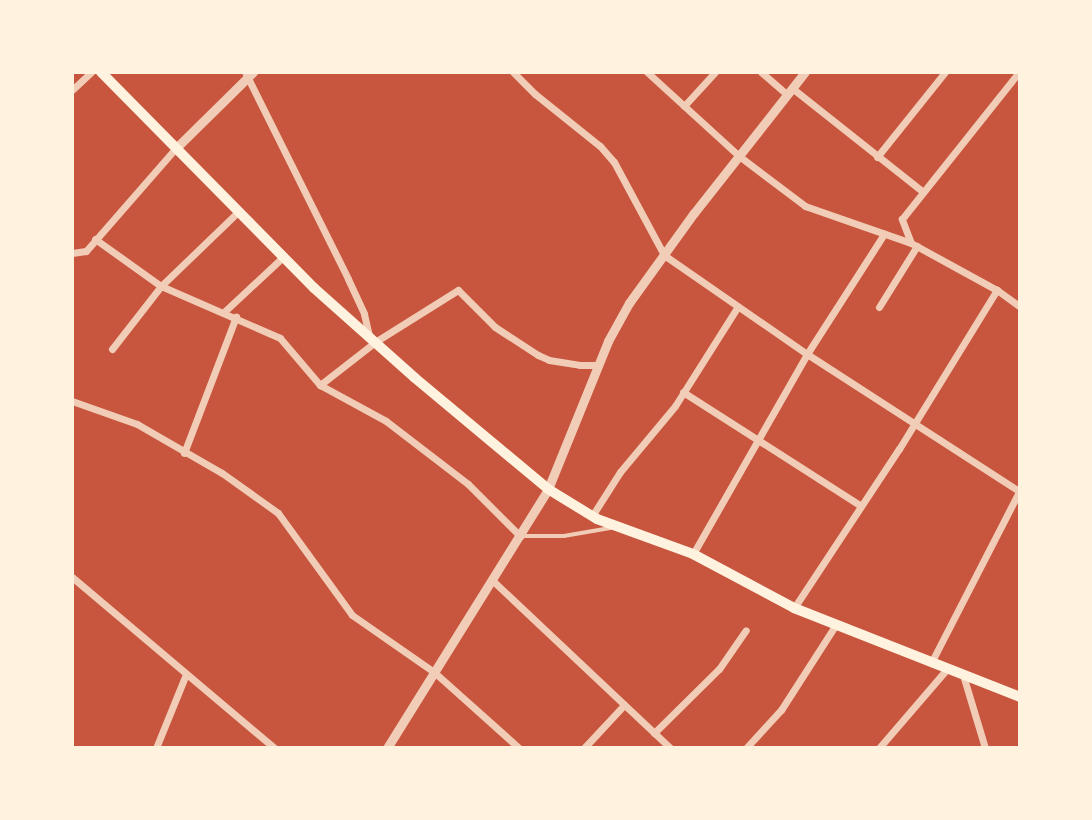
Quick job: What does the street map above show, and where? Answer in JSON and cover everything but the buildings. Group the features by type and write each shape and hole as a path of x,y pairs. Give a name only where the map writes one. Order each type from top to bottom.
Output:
{"main road":[{"path":"101,72 283,257 372,340 548,489 593,516 692,554 794,608 1020,697"}],"street":[{"path":"72,90 91,72"},
{"path":"647,72 739,156 805,206 914,245 998,290 1020,307"},
{"path":"684,106 715,72"},
{"path":"761,72 923,192"},
{"path":"387,748 548,489 598,365 629,303 805,72"},
{"path":"877,158 945,72"},
{"path":"914,245 902,219 1019,72"},
{"path":"72,253 86,251 175,149 249,73 364,314 372,340"},
{"path":"518,74 600,146 614,162 664,255 737,308 1020,491 931,663"},
{"path":"112,349 161,286 238,212"},
{"path":"692,554 807,354 884,234"},
{"path":"95,239 161,286 225,311 280,338 320,384 386,421 468,484 520,536"},
{"path":"879,307 914,245"},
{"path":"225,311 283,257"},
{"path":"320,384 372,340 458,290 495,327 538,355 549,360 598,365"},
{"path":"794,608 998,290"},
{"path":"593,516 620,472 683,392 737,308"},
{"path":"184,453 236,317"},
{"path":"683,392 861,506"},
{"path":"72,401 137,424 222,473 278,513 352,615 434,672 519,748"},
{"path":"72,577 274,748"},
{"path":"492,580 670,748"},
{"path":"746,748 781,710 835,626"},
{"path":"654,733 719,669 746,630"},
{"path":"878,748 947,669"},
{"path":"156,748 186,674"},
{"path":"963,675 985,748"},
{"path":"584,748 624,705"}],"lane":[{"path":"520,536 564,536 620,527"}]}
